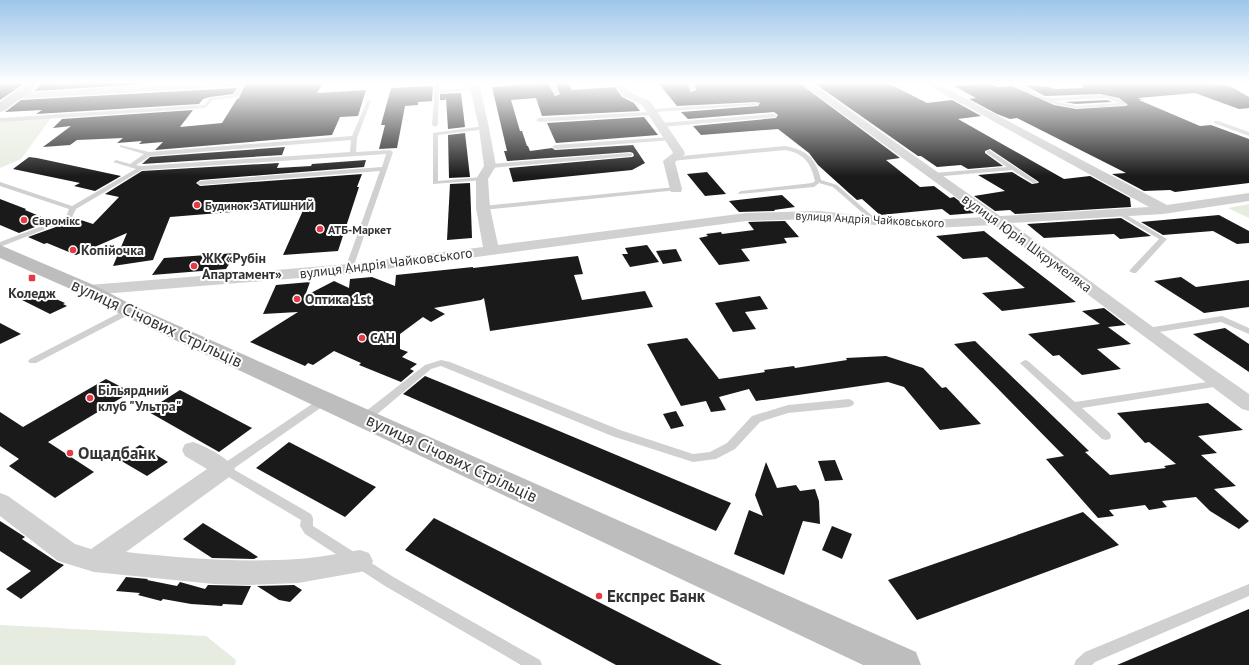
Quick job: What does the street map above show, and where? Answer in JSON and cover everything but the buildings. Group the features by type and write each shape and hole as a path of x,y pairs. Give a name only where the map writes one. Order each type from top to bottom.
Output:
{"street":[{"path":"481,114 490,166 482,179"},
{"path":"654,114 679,154 669,161 676,189"},
{"name":"вулиця Юрія Шкрумеляка","path":"848,114 1249,404"},
{"path":"986,114 1163,210"},
{"name":"вулиця Андрія Чайковського","path":"482,179 483,208 491,250"},
{"name":"вулиця Андрія Чайковського","path":"89,290 349,269 746,217 818,215 875,221 933,224 1163,210 1249,197"},
{"name":"вулиця Січових Стрільців","path":"0,251 89,290 129,311 903,665"},
{"name":"вулиця Андрія Чайковського","path":"129,311 129,304 136,295 144,290 161,285"},
{"path":"94,561 224,469 193,450"},
{"path":"0,503 66,553 94,561 214,572 248,573 298,572 360,561"}],"lane":[{"path":"0,120 87,114"},
{"path":"352,154 354,138 364,114"},
{"path":"435,125 436,114"},
{"path":"539,120 624,114"},
{"path":"661,125 774,116"},
{"path":"1216,122 1249,134"},
{"path":"482,179 436,183 435,134 484,128"},
{"path":"122,146 149,154 354,138"},
{"path":"555,147 670,139"},
{"path":"671,159 790,148 800,152 810,160 815,166 818,181"},
{"path":"116,162 141,168 390,152 349,269"},
{"path":"989,152 1035,182"},
{"path":"131,166 149,154"},
{"path":"490,166 630,155"},
{"path":"0,245 69,218 73,208 141,168"},
{"path":"933,175 1014,168"},
{"path":"200,183 385,169"},
{"path":"741,193 814,185 818,181"},
{"path":"818,181 835,186 875,221"},
{"path":"0,184 73,208"},
{"path":"483,208 676,189"},
{"path":"1118,212 1163,239 1133,271"},
{"path":"33,361 129,311"},
{"path":"1147,331 1222,319 1249,331"},
{"path":"365,418 428,367 441,363 448,364 616,433 693,458 712,456 731,446 756,419 788,409 849,403"},
{"path":"1025,363 1106,436"},
{"path":"1073,406 1220,383"},
{"path":"325,400 224,469 307,518 306,526 309,530 360,561 390,582 535,665"},
{"path":"1081,665 1090,657 1249,590"}],"shaded area":[{"path":"51,118 21,159 0,168 0,121"},
{"path":"1249,204 1249,218 1228,208"},
{"path":"0,625 206,636 236,660 235,665 0,665"}],"place":[{"name":"Будинок ЗАТИШНИЙ","path":"197,205"},
{"name":"Євромікс","path":"24,220"},
{"name":"АТБ-Маркет","path":"320,229"},
{"name":"Копійочка","path":"73,250"},
{"name":"ЖК «Рубін Апартамент»","path":"194,266"},
{"name":"Коледж","path":"32,278"},
{"name":"Оптика 1st","path":"297,299"},
{"name":"САН","path":"362,338"},
{"name":"Більярдний клуб \"Ультра\"","path":"90,398"},
{"name":"Ощадбанк","path":"70,453"},
{"name":"Експрес Банк","path":"599,596"}]}
